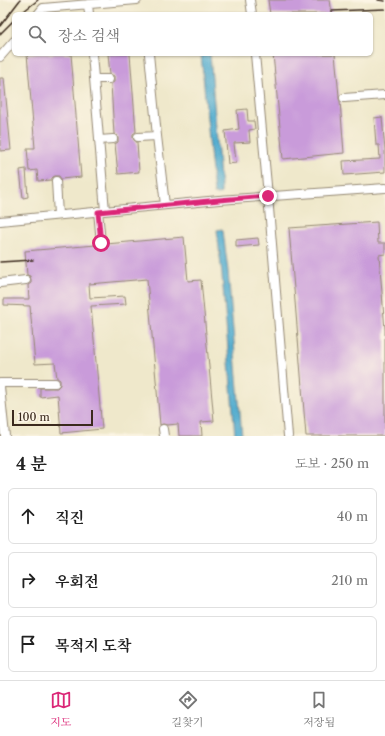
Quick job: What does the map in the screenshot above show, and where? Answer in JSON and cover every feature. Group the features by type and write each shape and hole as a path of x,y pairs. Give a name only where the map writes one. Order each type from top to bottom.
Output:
{"street":[{"path":"40,12 43,8 137,0"},
{"path":"250,0 252,12"},
{"path":"88,4 89,12"},
{"path":"0,57 12,43"},
{"path":"92,56 99,140 102,211 101,243"},
{"path":"149,56 165,205"},
{"path":"255,56 288,436"},
{"path":"94,80 109,79"},
{"path":"344,98 385,95"},
{"path":"138,137 157,136"},
{"path":"99,140 113,139"},
{"path":"56,181 58,215"},
{"path":"0,221 268,196 385,188"},
{"path":"0,283 26,280"},
{"path":"0,383 55,383"},
{"path":"0,387 1,410 5,436"}],"water":[{"path":"201,56 210,56 221,190 221,193 214,194"},
{"path":"222,229 228,271 242,436 235,436 217,230"}],"building":[{"path":"268,0 330,0 332,12 270,12"},
{"path":"27,56 71,56 81,177 61,179 59,176 55,176 51,180 38,181 37,170 29,171 27,148 35,148"},
{"path":"108,56 130,56 136,132 133,134 133,138 137,142 139,172 118,174 115,144 118,142 118,138 114,134 111,84 114,82 114,76 110,74"},
{"path":"273,56 335,56 344,153 283,159"},
{"path":"0,78 4,78 11,150 0,151"},
{"path":"247,109 248,121 254,121 255,129 249,130 250,142 234,143 236,163 228,164 225,131 239,129 237,110"},
{"path":"382,117 385,172 344,175 343,161 380,159 379,145 376,145 374,118"},
{"path":"26,169 28,197 23,198 20,170"},
{"path":"377,222 378,243 385,243 385,254 379,255 385,330 385,436 306,436 289,228"},
{"path":"184,237 188,281 201,280 214,421 201,422 202,436 179,436 178,424 160,425 147,279 89,284 90,298 125,296 126,304 91,306 102,429 61,433 58,395 40,397 40,388 57,388 60,385 60,380 57,378 55,363 35,364 30,306 4,305 4,299 29,299 28,285 31,283 31,280 30,276 27,275 25,251 96,245 98,248 101,248 106,244"},
{"path":"258,238 259,245 236,247 236,240"}],"railway":[{"path":"0,26 20,0"},
{"path":"23,12 38,0"},
{"path":"378,0 385,1"},
{"path":"332,11 385,9"},
{"path":"0,34 12,22"},
{"path":"0,262 33,260"}],"route":[{"path":"101,243 98,212 268,196"}]}
